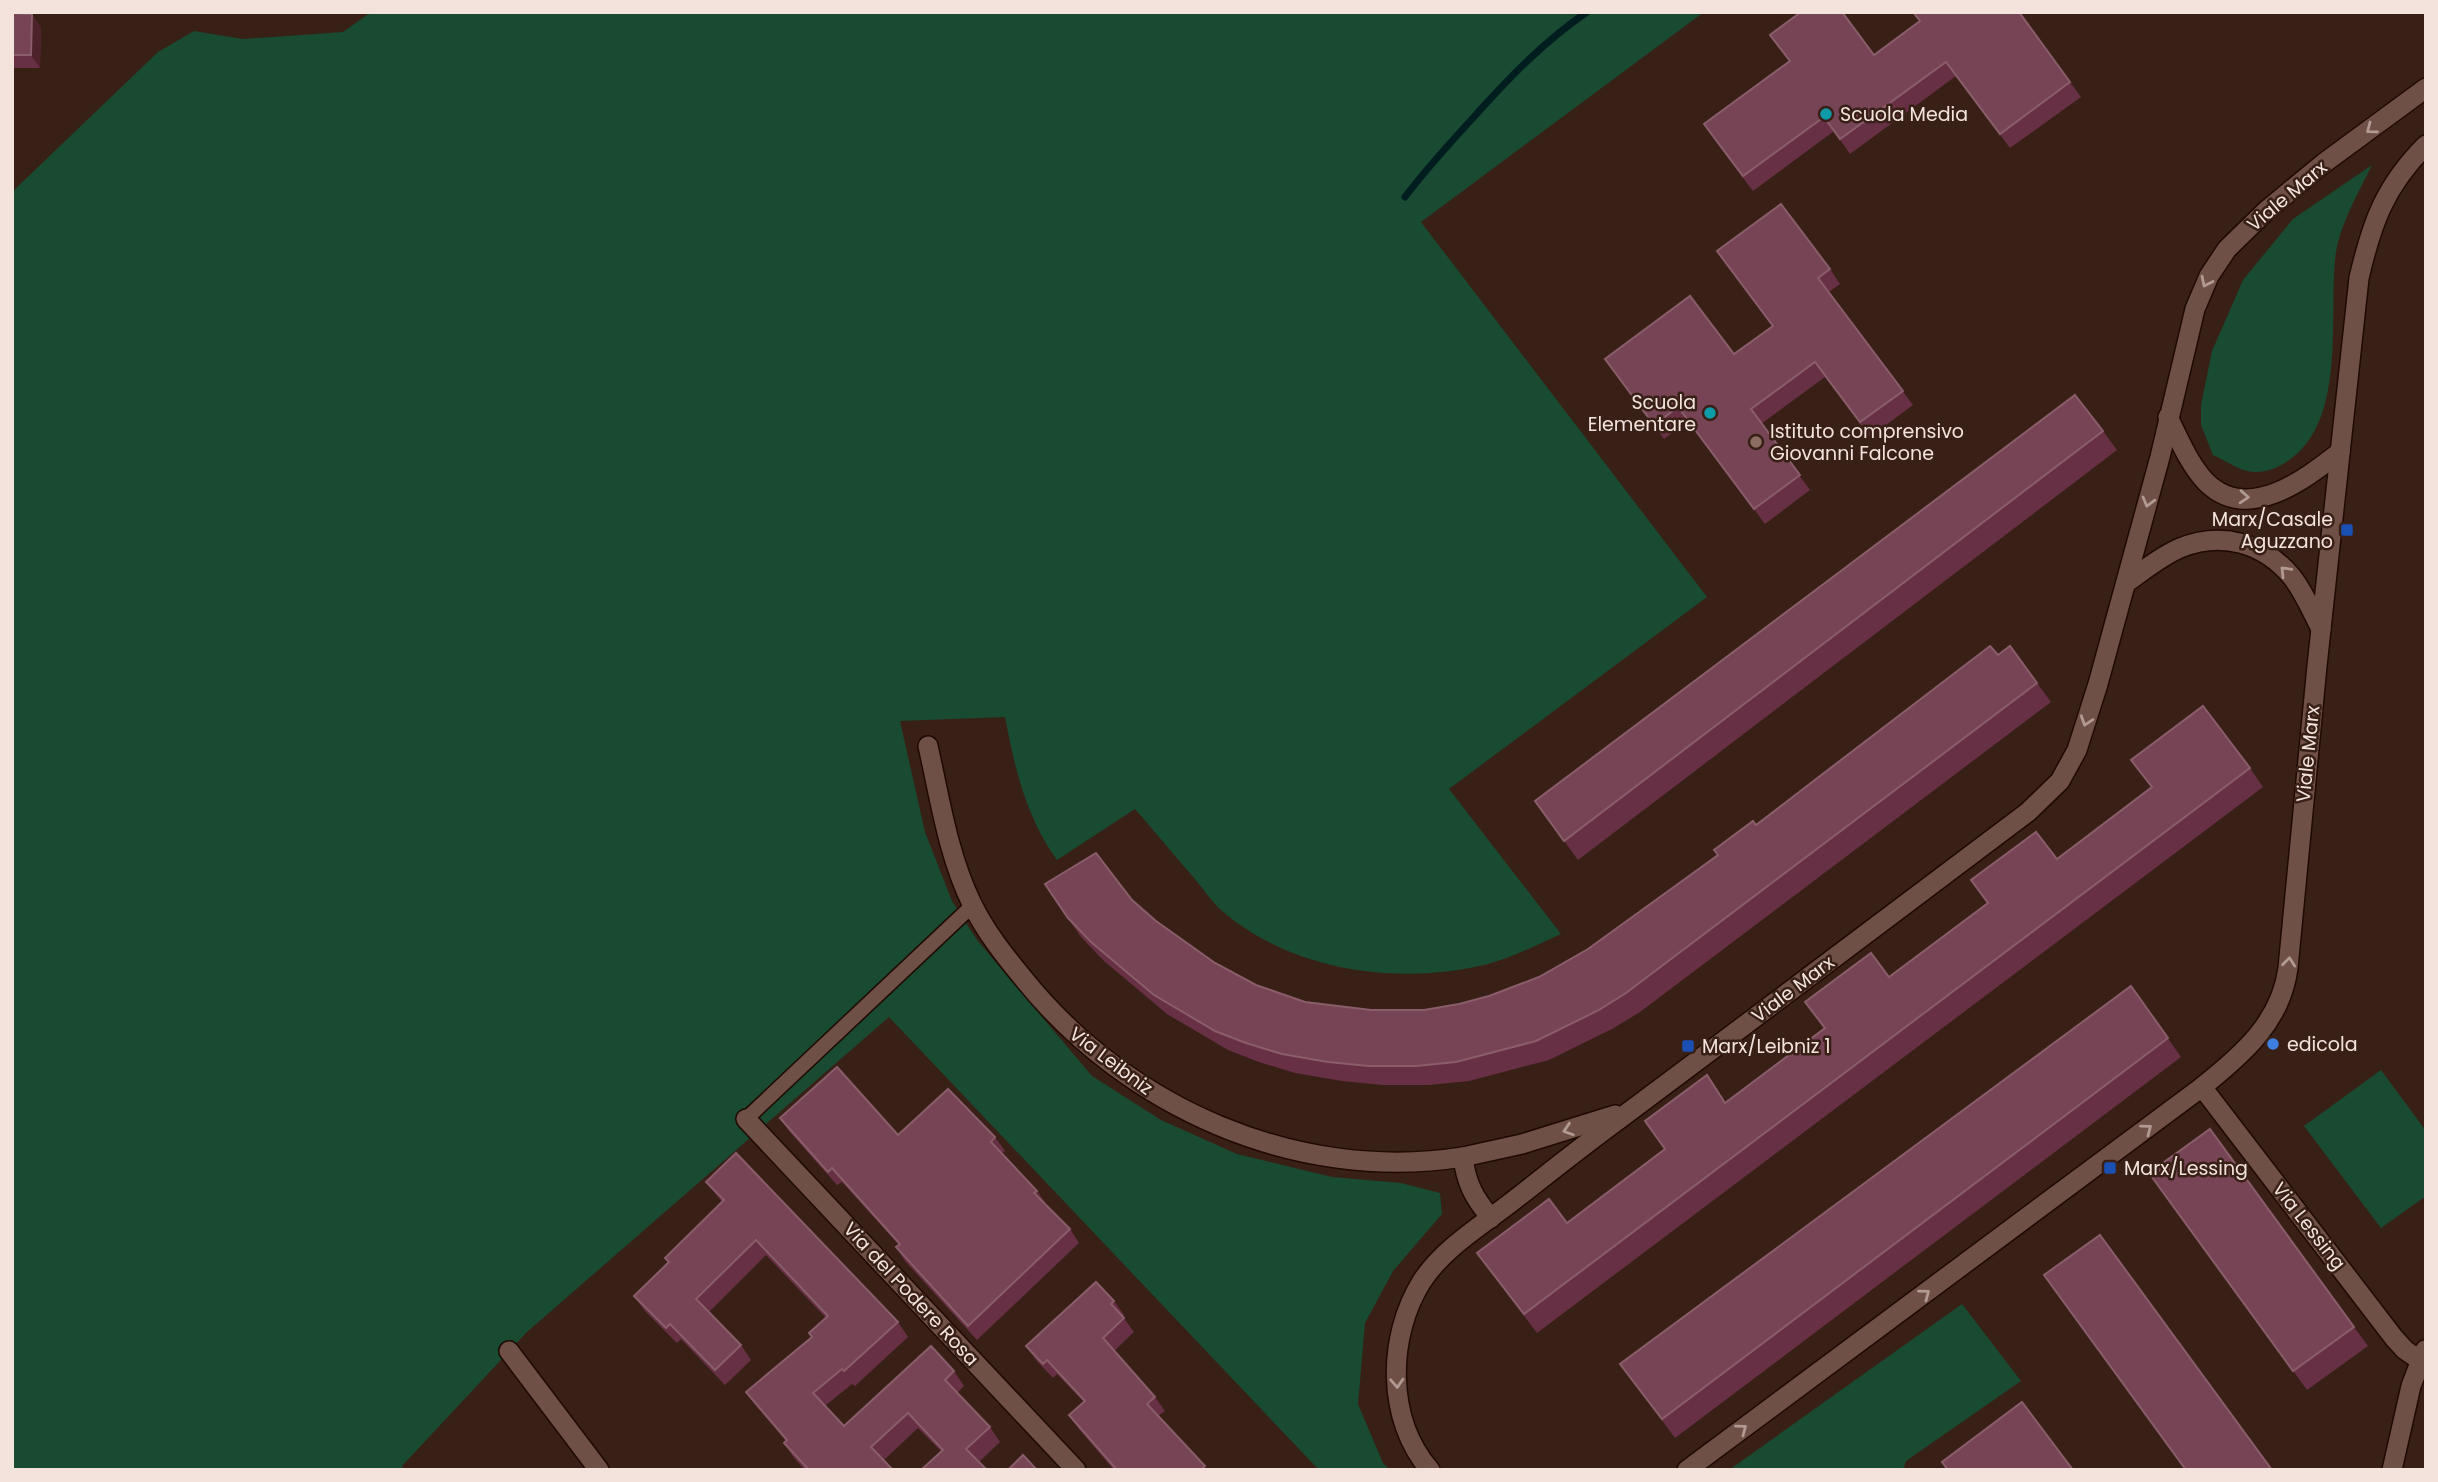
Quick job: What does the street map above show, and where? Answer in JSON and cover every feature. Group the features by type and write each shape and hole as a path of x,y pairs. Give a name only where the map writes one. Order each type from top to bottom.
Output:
{"street":[{"name":"Viale Marx","path":"1430,1470 1408,1435 1398,1400 1396,1373 1407,1316 1418,1289 1431,1271 1461,1241 2028,812 2052,790 2068,770 2077,750 2098,684 2199,298 2222,256 2255,221 2324,163 2426,88"},
{"name":"Viale Marx","path":"1687,1470 2202,1087 2256,1039 2270,1021 2283,993 2288,968 2359,278 2371,229 2389,189 2426,145"},
{"path":"2168,418 2190,461 2205,481 2218,491 2234,497 2252,498 2279,492 2305,478 2340,453"},
{"path":"2126,583 2179,549 2201,542 2246,544 2263,551 2283,568 2300,589 2321,629"},
{"name":"Via Leibniz","path":"928,746 956,862 973,905 1013,966 1045,1006 1070,1031 1124,1075 1189,1113 1267,1143 1323,1156 1362,1161 1407,1162 1463,1157 1531,1141 1633,1109"},
{"path":"746,1119 973,905"},
{"name":"Via Lessing","path":"2202,1087 2394,1338 2405,1350 2423,1355"},
{"name":"Via del Podere Rosa","path":"746,1119 1076,1470"},
{"path":"1463,1157 1468,1186 1491,1218"},
{"path":"509,1351 599,1470"},
{"path":"2392,1470 2401,1423 2423,1355"}],"green space":[{"path":"371,12 1704,12 1421,222 1707,597 1449,789 1561,934 1497,961 1454,971 1383,973 1313,960 1280,948 1249,931 1221,910 1135,809 1057,860 1037,827 1023,792 1005,717 900,721 925,832 952,901 977,940 1092,1076 1161,1120 1237,1154 1332,1177 1401,1183 1440,1193 1442,1214 1393,1271 1365,1323 1358,1404 1383,1463 1390,1470 1319,1470 889,1017 527,1332 402,1466 405,1470 12,1470 12,192 158,52 194,31 243,39 343,32"},
{"path":"2372,165 2349,211 2337,248 2331,372 2326,400 2317,426 2303,447 2283,464 2256,472 2239,468 2213,455 2201,425 2201,405 2212,351 2243,280 2293,219"},
{"path":"2381,1070 2426,1131 2426,1196 2381,1228 2304,1126"},
{"path":"1962,1304 2021,1381 1906,1461 1903,1470 1729,1470"}],"building":[{"name":"Scuola Media","path":"1801,12 1842,12 1874,55 1920,21 1913,12 2019,12 2070,82 2000,134 1946,62 1840,139 1824,117 1743,176 1704,124 1790,61 1770,35"},
{"path":"12,13 32,14 31,55 12,55"},
{"name":"Scuola Elementare","path":"1781,204 1830,269 1818,278 1903,391 1860,422 1815,362 1751,409 1800,475 1754,509 1678,407 1654,425 1605,359 1690,296 1734,354 1773,326 1717,251"},
{"path":"2075,395 2103,431 1564,841 1535,801"},
{"path":"1990,646 1998,655 2010,646 2037,683 1626,993 1599,1010 1536,1041 1456,1062 1416,1066 1369,1066 1328,1062 1282,1054 1215,1031 1154,995 1091,942 1068,918 1045,884 1096,853 1132,900 1156,921 1215,963 1256,985 1305,1002 1371,1010 1424,1010 1459,1004 1539,977 1588,949 1718,855 1714,850 1753,821 1756,825"},
{"path":"2203,706 2250,768 1524,1314 1477,1253 1549,1199 1567,1223 1665,1149 1645,1121 1707,1075 1725,1103 1825,1028 1805,1002 1871,953 1889,977 1988,903 1971,880 2036,832 2057,859 2152,787 2131,760"},
{"path":"2131,986 2168,1038 1662,1419 1620,1364"},
{"path":"837,1067 898,1135 948,1089 995,1137 991,1142 1037,1191 1034,1193 1070,1229 968,1326 896,1247 900,1244 832,1168 828,1172 780,1118"},
{"path":"2210,1129 2354,1327 2293,1371 2149,1173"},
{"path":"736,1153 898,1322 844,1371 842,1369 813,1393 844,1426 931,1346 954,1371 945,1380 990,1427 966,1449 987,1470 921,1470 943,1450 908,1413 871,1447 893,1470 809,1470 784,1443 787,1440 746,1392 812,1337 809,1333 828,1316 756,1240 696,1299 741,1345 715,1370 670,1324 666,1328 634,1296 669,1262 665,1258 724,1200 706,1182"},
{"path":"2100,1235 2272,1470 2186,1470 2044,1275"},
{"path":"1096,1282 1114,1301 1111,1304 1124,1318 1103,1338 1155,1397 1147,1404 1205,1466 1201,1470 1117,1470 1069,1415 1085,1401 1047,1360 1043,1364 1026,1346"},
{"path":"2022,1402 2073,1470 1948,1470 1942,1462"},
{"path":"1023,1455 1037,1470 1008,1470"}],"waterway":[{"path":"1405,197 1446,147 1513,75 1541,48 1587,12"}],"place":[{"name":"Scuola Media","path":"1826,114"},
{"name":"Scuola Elementare","path":"1710,413"},
{"name":"Istituto comprensivo Giovanni Falcone","path":"1756,442"},
{"name":"Marx/Casale Aguzzano","path":"2347,530"},
{"name":"edicola","path":"2273,1044"},
{"name":"Marx/Leibniz 1","path":"1688,1046"},
{"name":"Marx/Lessing","path":"2110,1168"}]}
